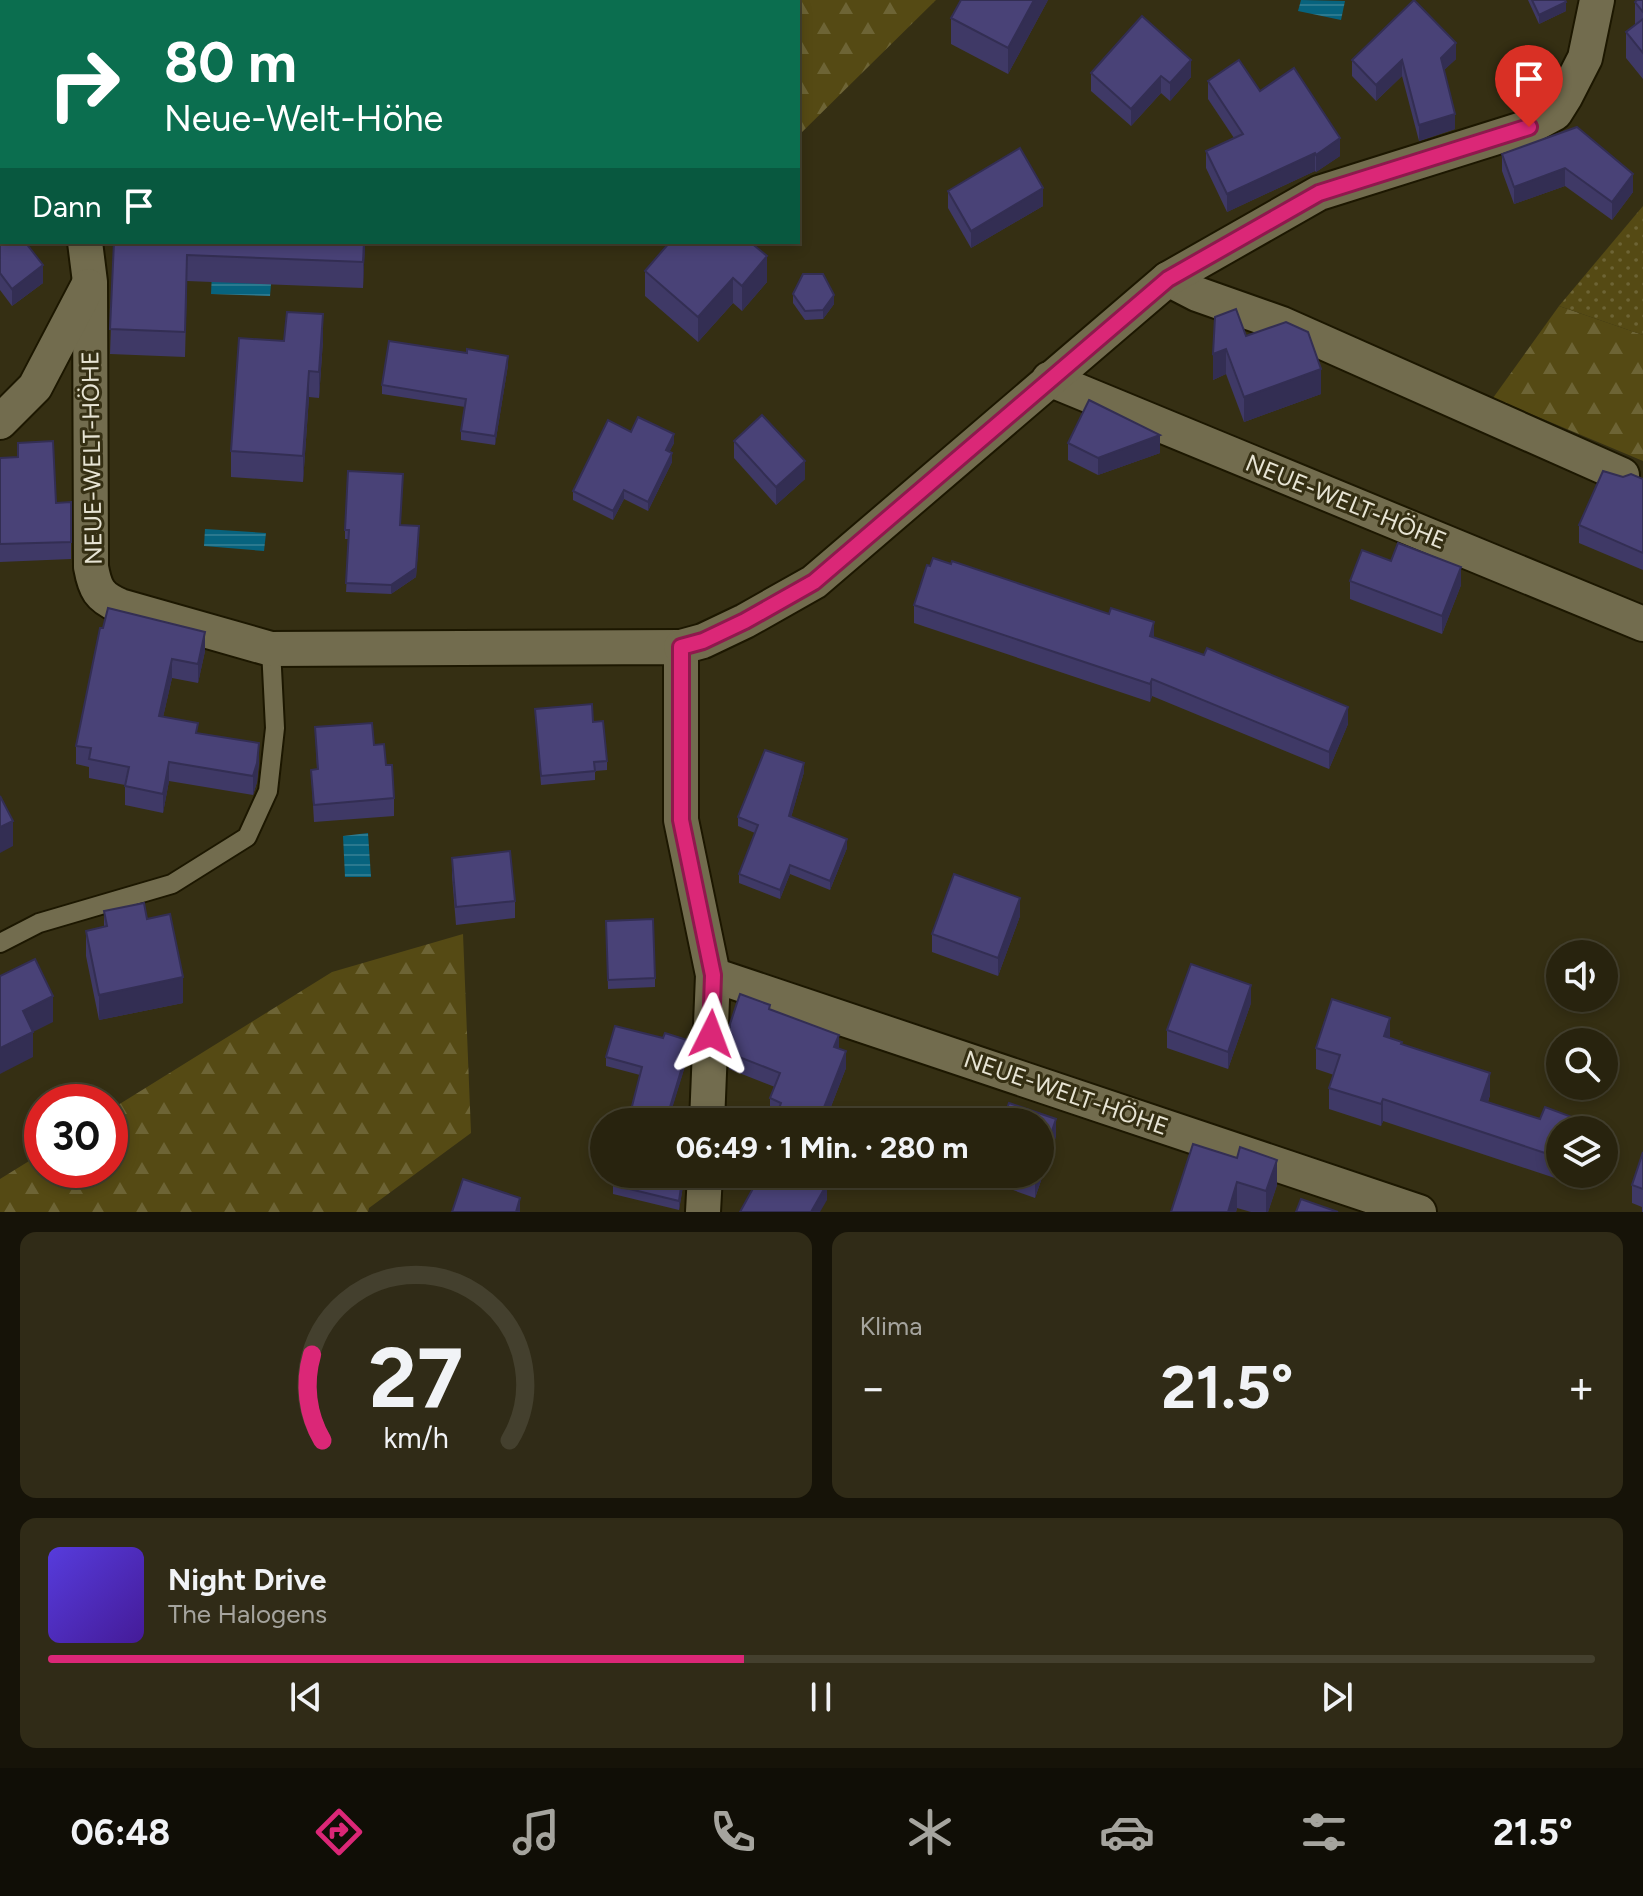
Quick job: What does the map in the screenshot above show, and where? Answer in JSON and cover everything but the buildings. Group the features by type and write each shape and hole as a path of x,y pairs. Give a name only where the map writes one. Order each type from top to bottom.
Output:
{"street":[{"name":"NEUE-WELT-HÖHE","path":"90,282 91,567 94,586 102,598 120,606 271,649 681,647 703,641 745,621 814,582 1168,279 1319,193 1529,127 1555,113 1585,58 1597,0"},
{"path":"0,422 35,387 90,282 85,244"},
{"path":"1168,279 1197,294 1282,324 1622,475"},
{"name":"NEUE-WELT-HÖHE","path":"1049,379 1643,624"},
{"path":"681,647 681,820 713,975 708,1108"},
{"name":"NEUE-WELT-HÖHE","path":"713,975 1419,1212"},
{"path":"703,1212 704,1188"}],"lane":[{"path":"0,943 39,923 172,884 247,837 268,791 275,728 271,649"}],"green space":[{"path":"800,0 936,0 800,134"},
{"path":"1643,206 1643,335 1559,306"},
{"path":"1559,306 1643,335 1643,461 1493,398"},
{"path":"463,934 471,1133 369,1208 368,1212 0,1212 0,1179 24,1164 24,1188 128,1188 128,1099 332,972"}],"water":[{"path":"1301,0 1345,1 1341,20 1298,11"},
{"path":"212,272 271,284 270,296 211,294"},
{"path":"205,529 266,533 264,551 204,546"},
{"path":"368,833 371,877 345,877 343,836"}],"route":[{"path":"711,1034 713,975 681,820 681,647 703,641 745,621 814,582 1168,279 1319,193 1529,127"}]}
